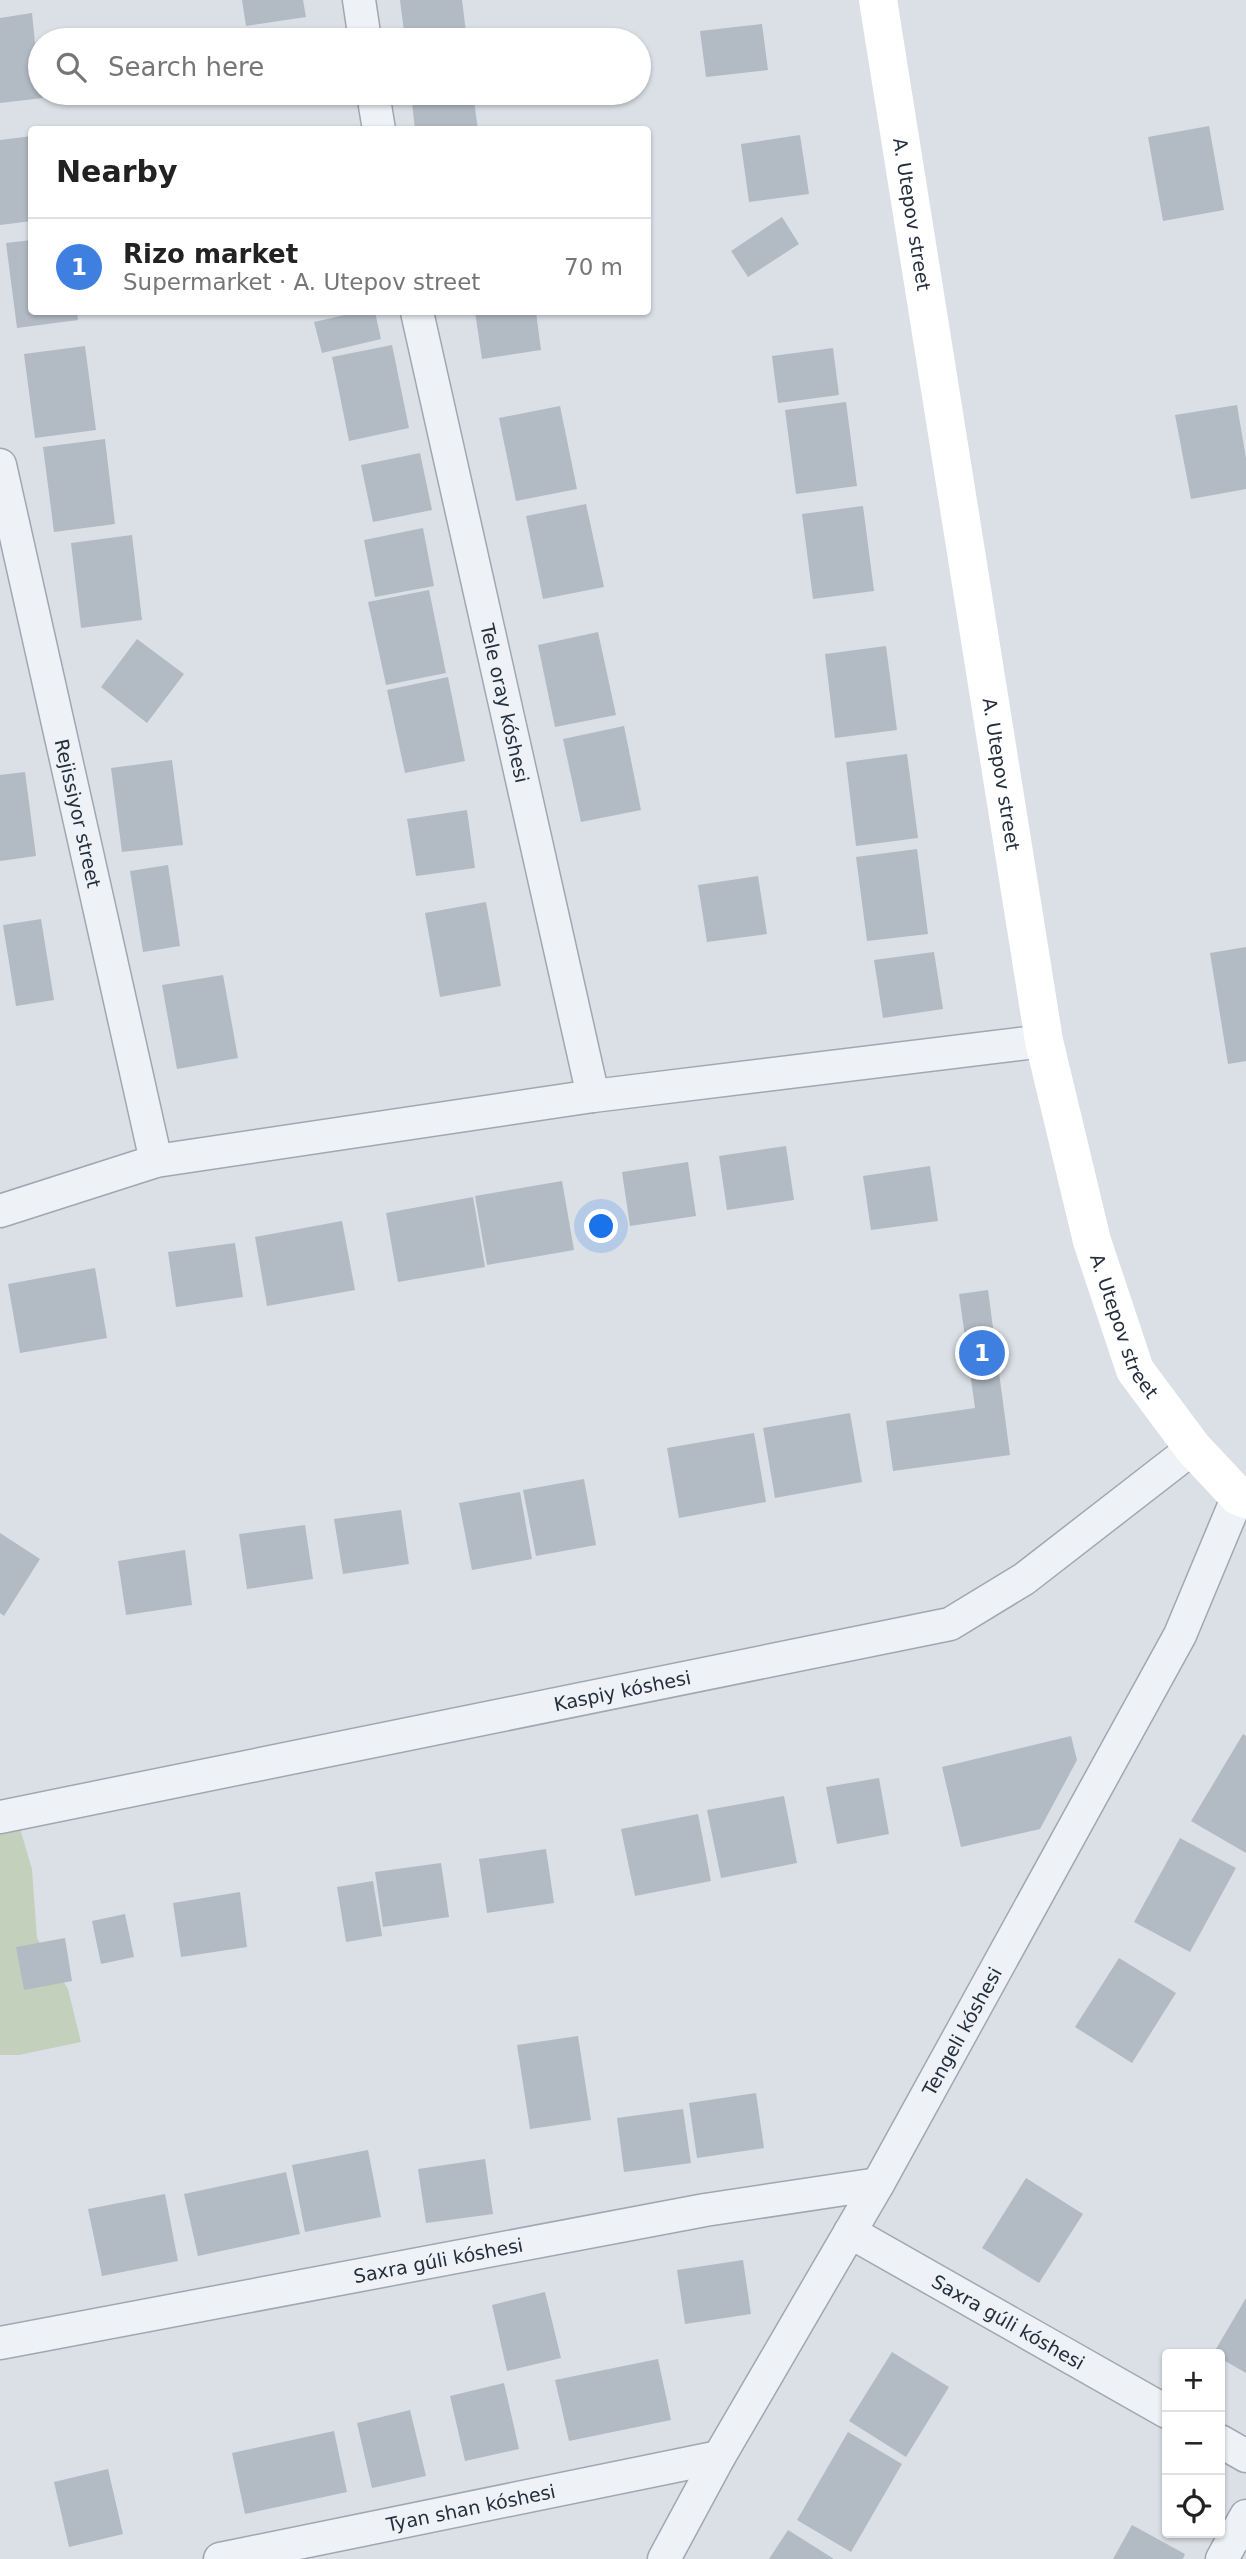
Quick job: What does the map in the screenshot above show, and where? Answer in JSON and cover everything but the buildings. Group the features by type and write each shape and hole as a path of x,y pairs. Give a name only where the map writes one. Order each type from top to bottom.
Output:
{"street":[{"path":"359,0 363,28"},
{"name":"A. Utepov street","path":"878,0 1044,1041 1092,1241 1135,1370 1193,1448 1242,1497"},
{"path":"375,105 378,126"},
{"name":"Tele oray kóshesi","path":"418,315 593,1096"},
{"name":"Rejissiyor street","path":"0,465 156,1161"},
{"path":"0,1211 156,1161 593,1096 1044,1041"},
{"name":"Kaspiy kóshesi","path":"0,1816 950,1624 1024,1579 1193,1448"},
{"name":"Tengeli kóshesi","path":"664,2559 719,2457 878,2184 1180,1635 1242,1497"},
{"name":"Saxra gúli kóshesi","path":"0,2343 691,2212 878,2184"},
{"name":"Saxra gúli kóshesi","path":"850,2232 1162,2409"},
{"path":"1225,2444 1246,2456"},
{"name":"Tyan shan kóshesi","path":"220,2559 719,2457"},
{"path":"1222,2559 1246,2516"}],"green space":[{"path":"0,1806 16,1815 32,1869 37,1938 68,1989 81,2042 19,2055 0,2055"}],"place":[{"name":"Rizo market","path":"982,1353"}]}
